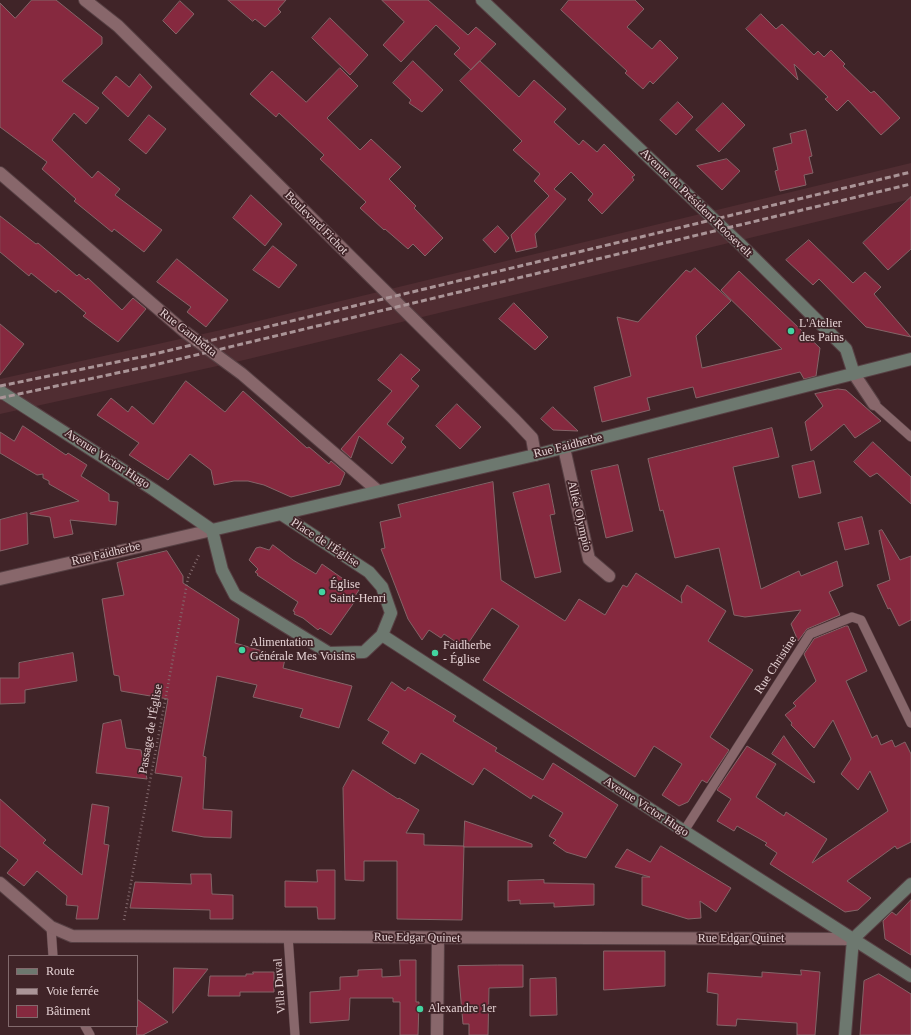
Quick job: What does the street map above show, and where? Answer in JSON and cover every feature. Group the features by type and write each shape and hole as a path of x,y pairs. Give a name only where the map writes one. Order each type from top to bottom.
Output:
{"street":[{"name":"Boulevard Fichot","path":"85,0 118,26 514,419 532,438 535,455"},
{"name":"Avenue du Président Roosevelt","path":"482,0 739,243 846,349 854,374"},
{"name":"Rue Gambetta","path":"0,173 185,332 242,374 378,491"},
{"path":"874,404 854,374 911,359"},
{"name":"Rue Faidherbe","path":"281,514 564,448 854,374"},
{"name":"Avenue Victor Hugo","path":"0,391 154,490 212,530"},
{"name":"Allée Olympio","path":"564,448 589,559 609,576"},
{"name":"Place de l'Église","path":"281,514 369,572 382,587 391,613 382,635 364,652 329,653 235,595 222,570 212,530 281,514"},
{"name":"Rue Faidherbe","path":"0,579 212,530"},
{"name":"Avenue Victor Hugo","path":"382,635 911,976"},
{"name":"Rue Edgar Quinet","path":"0,883 51,927 72,936 288,936 438,939 853,939"},
{"path":"845,1035 853,939 911,884"},
{"path":"437,1035 438,939"}],"lane":[{"path":"874,404 911,437"},
{"name":"Rue Christine","path":"684,831 810,634 852,617 862,620 911,723"},
{"path":"51,927 54,955"},
{"name":"Villa Duval","path":"288,936 295,1035"}],"path":[{"name":"Passage de l'Église","path":"121,937 188,578 212,530"}],"shaded area":[{"path":"911,163 911,199 240,361 0,414 0,379 221,330"}],"building":[{"path":"32,0 56,0 102,37 102,44 62,81 99,108 86,124 74,113 52,140 92,178 98,171 120,189 115,195 162,230 144,252 114,229 112,232 74,201 76,199 42,169 47,162 0,127 0,3 15,18"},
{"path":"228,0 286,0 278,9 281,12 265,27 255,19 253,21"},
{"path":"382,0 428,0 468,35 476,27 496,44 471,70 454,54 460,48 436,25 401,62 383,45 404,22"},
{"path":"569,0 635,0 644,9 627,27 652,49 660,40 678,58 653,84 650,81 643,89 625,73 627,71 561,10"},
{"path":"180,1 194,14 176,34 163,21"},
{"path":"761,14 776,29 782,24 814,55 818,51 824,57 831,50 845,64 843,66 871,93 874,91 900,118 881,135 848,100 837,111 825,99 828,97 794,64 798,80 746,29"},
{"path":"330,18 368,55 350,75 312,38"},
{"path":"413,61 443,90 422,112 409,103 411,100 393,83"},
{"path":"480,61 519,97 534,80 566,109 554,122 579,145 583,140 597,152 604,144 635,175 632,177 634,180 602,214 588,200 593,194 571,172 554,189 566,199 535,234 537,247 516,252 511,235 549,196 534,181 540,174 513,150 522,141 460,81"},
{"path":"340,68 358,86 327,118 360,150 371,139 401,167 389,179 416,206 414,208 443,238 425,256 413,244 408,249 360,208 366,202 320,159 324,155 279,113 276,117 250,94 272,71 306,102"},
{"path":"140,74 152,87 128,117 102,93 116,76 129,87"},
{"path":"678,102 693,117 676,135 660,120"},
{"path":"723,103 745,125 719,152 696,130"},
{"path":"149,115 166,129 146,154 129,140"},
{"path":"806,130 812,156 809,157 813,173 804,175 806,185 780,191 775,171 778,170 773,148 792,143 790,134"},
{"path":"727,159 740,171 722,190 697,166"},
{"path":"251,195 282,224 265,246 233,218"},
{"path":"911,197 911,249 888,270 863,243"},
{"path":"0,216 36,244 38,243 77,276 79,274 86,280 88,278 122,310 133,298 146,309 118,342 83,316 86,313 58,290 56,293 31,273 29,276 0,252"},
{"path":"498,226 509,238 495,253 483,240"},
{"path":"809,240 853,283 865,272 881,287 874,294 911,337 866,327 819,279 813,285 786,260"},
{"path":"273,246 297,265 279,288 253,270"},
{"path":"177,259 228,300 206,327 187,312 191,307 157,282"},
{"path":"695,268 731,301 696,336 702,368 782,349 721,290 739,271 820,348 816,376 804,379 800,372 696,398 693,387 647,398 650,410 602,422 594,387 631,376 617,317 638,322 686,270 690,272"},
{"path":"514,303 548,337 535,350 499,319"},
{"path":"0,324 24,344 0,375"},
{"path":"401,354 420,370 411,379 419,386 387,424 404,438 401,442 406,447 392,464 359,436 351,458 341,449 392,391 378,380"},
{"path":"186,381 225,412 243,391 307,448 309,447 329,464 331,461 345,473 340,485 291,497 264,485 248,481 234,481 214,485 211,470 190,454 168,480 129,455 139,443 97,415 111,398 128,412 132,406 153,424"},
{"path":"838,389 846,390 881,421 855,438 844,424 811,451 805,422 823,406 815,394"},
{"path":"457,404 481,427 460,449 436,426"},
{"path":"553,407 578,431 553,430 541,419"},
{"path":"23,426 66,455 68,453 87,465 81,476 109,494 109,501 118,502 116,525 70,520 73,534 54,538 50,517 30,514 79,501 49,484 49,481 43,478 43,474 37,475 0,453 0,432 14,441"},
{"path":"772,428 779,457 733,467 761,589 799,571 801,576 837,561 843,586 829,592 840,615 807,629 798,641 791,624 801,610 745,617 734,615 719,548 675,558 663,510 660,511 648,459"},
{"path":"873,442 911,477 911,504 877,473 870,477 854,462"},
{"path":"814,461 821,493 799,498 792,466"},
{"path":"618,465 633,531 606,538 591,471"},
{"path":"493,482 501,580 565,621 579,599 605,615 623,585 627,587 636,573 682,603 681,596 687,585 726,611 708,641 753,670 710,737 729,750 707,783 702,780 688,802 679,806 662,795 682,764 654,746 635,777 483,680 519,626 492,608 465,648 444,634 441,638 429,630 422,640 408,619 381,549 385,548 380,522 401,517 398,505"},
{"path":"549,484 555,514 550,515 561,572 535,578 513,493"},
{"path":"27,513 28,544 0,551 0,520"},
{"path":"862,517 869,544 845,550 838,523"},
{"path":"882,530 900,560 911,556 911,620 899,626 890,608 888,609 877,585 890,580 879,531"},
{"name":"Église Saint-Henri","path":"273,545 293,560 316,574 322,564 359,590 353,599 355,601 331,635 320,628 318,630 303,618 294,614 295,612 293,611 298,602 257,575 258,574 255,572 258,569 249,560 256,548 260,547 269,550"},
{"path":"167,551 183,576 183,583 239,619 235,643 266,652 265,655 285,659 283,668 352,686 339,728 300,717 303,709 253,697 257,685 217,676 203,756 206,757 203,809 232,811 231,838 204,837 172,831 182,777 155,773 168,699 121,691 119,676 114,675 102,599 124,595 117,563"},
{"path":"848,626 867,671 846,681 872,738 877,735 881,745 892,740 895,747 905,742 911,754 911,842 897,849 895,846 847,881 871,898 858,910 845,912 770,864 777,853 765,845 767,843 737,826 734,831 717,821 731,799 717,790 747,746 776,764 756,797 784,816 786,812 827,839 812,863 888,811 870,771 858,790 841,774 851,759 833,720 814,748 791,725 792,723 785,715 796,706 793,703 816,681 804,654 814,639"},
{"path":"73,653 77,681 25,690 25,703 0,704 0,678 19,678 19,663"},
{"path":"392,682 405,691 408,687 456,716 453,721 497,748 495,751 543,780 553,763 618,805 586,858 566,852 553,843 556,840 549,836 563,813 533,795 531,799 484,768 473,785 421,753 415,764 382,743 389,732 368,720"},
{"path":"121,720 126,748 141,750 147,779 96,773 103,724"},
{"path":"784,736 815,782 814,783 772,754"},
{"path":"353,770 398,799 399,798 419,810 406,833 424,834 424,845 464,846 462,920 397,919 397,861 364,861 364,881 345,880 343,788"},
{"path":"0,799 46,840 43,843 82,875 92,804 109,807 104,844 109,845 98,919 76,919 78,906 66,905 67,896 37,871 24,886 7,873 18,860 0,846"},
{"path":"465,821 532,844 532,847 464,847"},
{"path":"661,846 731,888 716,912 700,901 701,918 688,919 642,905 642,877 650,877 615,867 627,849 650,862"},
{"path":"317,870 335,870 335,919 318,919 317,907 285,907 285,881 317,882"},
{"path":"191,874 211,874 212,894 233,895 233,919 210,919 210,910 130,908 135,882 191,884"},
{"path":"544,880 544,883 594,884 594,905 554,907 554,903 520,904 520,900 508,901 508,881"},
{"path":"911,900 911,955 885,939 883,921 892,912 896,915"},
{"path":"604,951 665,951 665,986 604,990"},
{"path":"400,960 416,960 416,1002 419,1002 418,1035 400,1035 400,1002 393,1002 393,998 350,998 349,1020 310,1023 310,992 340,990 340,977 358,976 358,970 382,969 382,977 400,976"},
{"path":"523,965 523,987 489,988 488,1035 469,1035 469,1024 463,1024 458,966"},
{"path":"174,968 208,969 173,1013"},
{"path":"801,970 820,972 815,1035 797,1035 797,1023 737,1019 736,1026 717,1025 718,994 707,992 708,973 762,977 762,972 801,975"},
{"path":"253,972 274,972 274,992 240,992 240,996 208,996 210,976 246,976 246,974 253,974"},
{"path":"879,974 911,994 911,1035 860,1035 864,981"},
{"path":"556,978 557,1015 530,1016 530,979"},
{"path":"138,1000 168,1022 143,1035 137,1035"}],"railway":[{"path":"0,386 146,356 911,172"},
{"path":"0,398 150,366 911,184"}],"place":[{"name":"L'Atelier des Pains","path":"791,331"},
{"name":"Église Saint-Henri","path":"322,592"},
{"name":"Alimentation Générale Mes Voisins","path":"242,650"},
{"name":"Faidherbe - Église","path":"435,653"},
{"name":"Alexandre 1er","path":"420,1009"}]}
